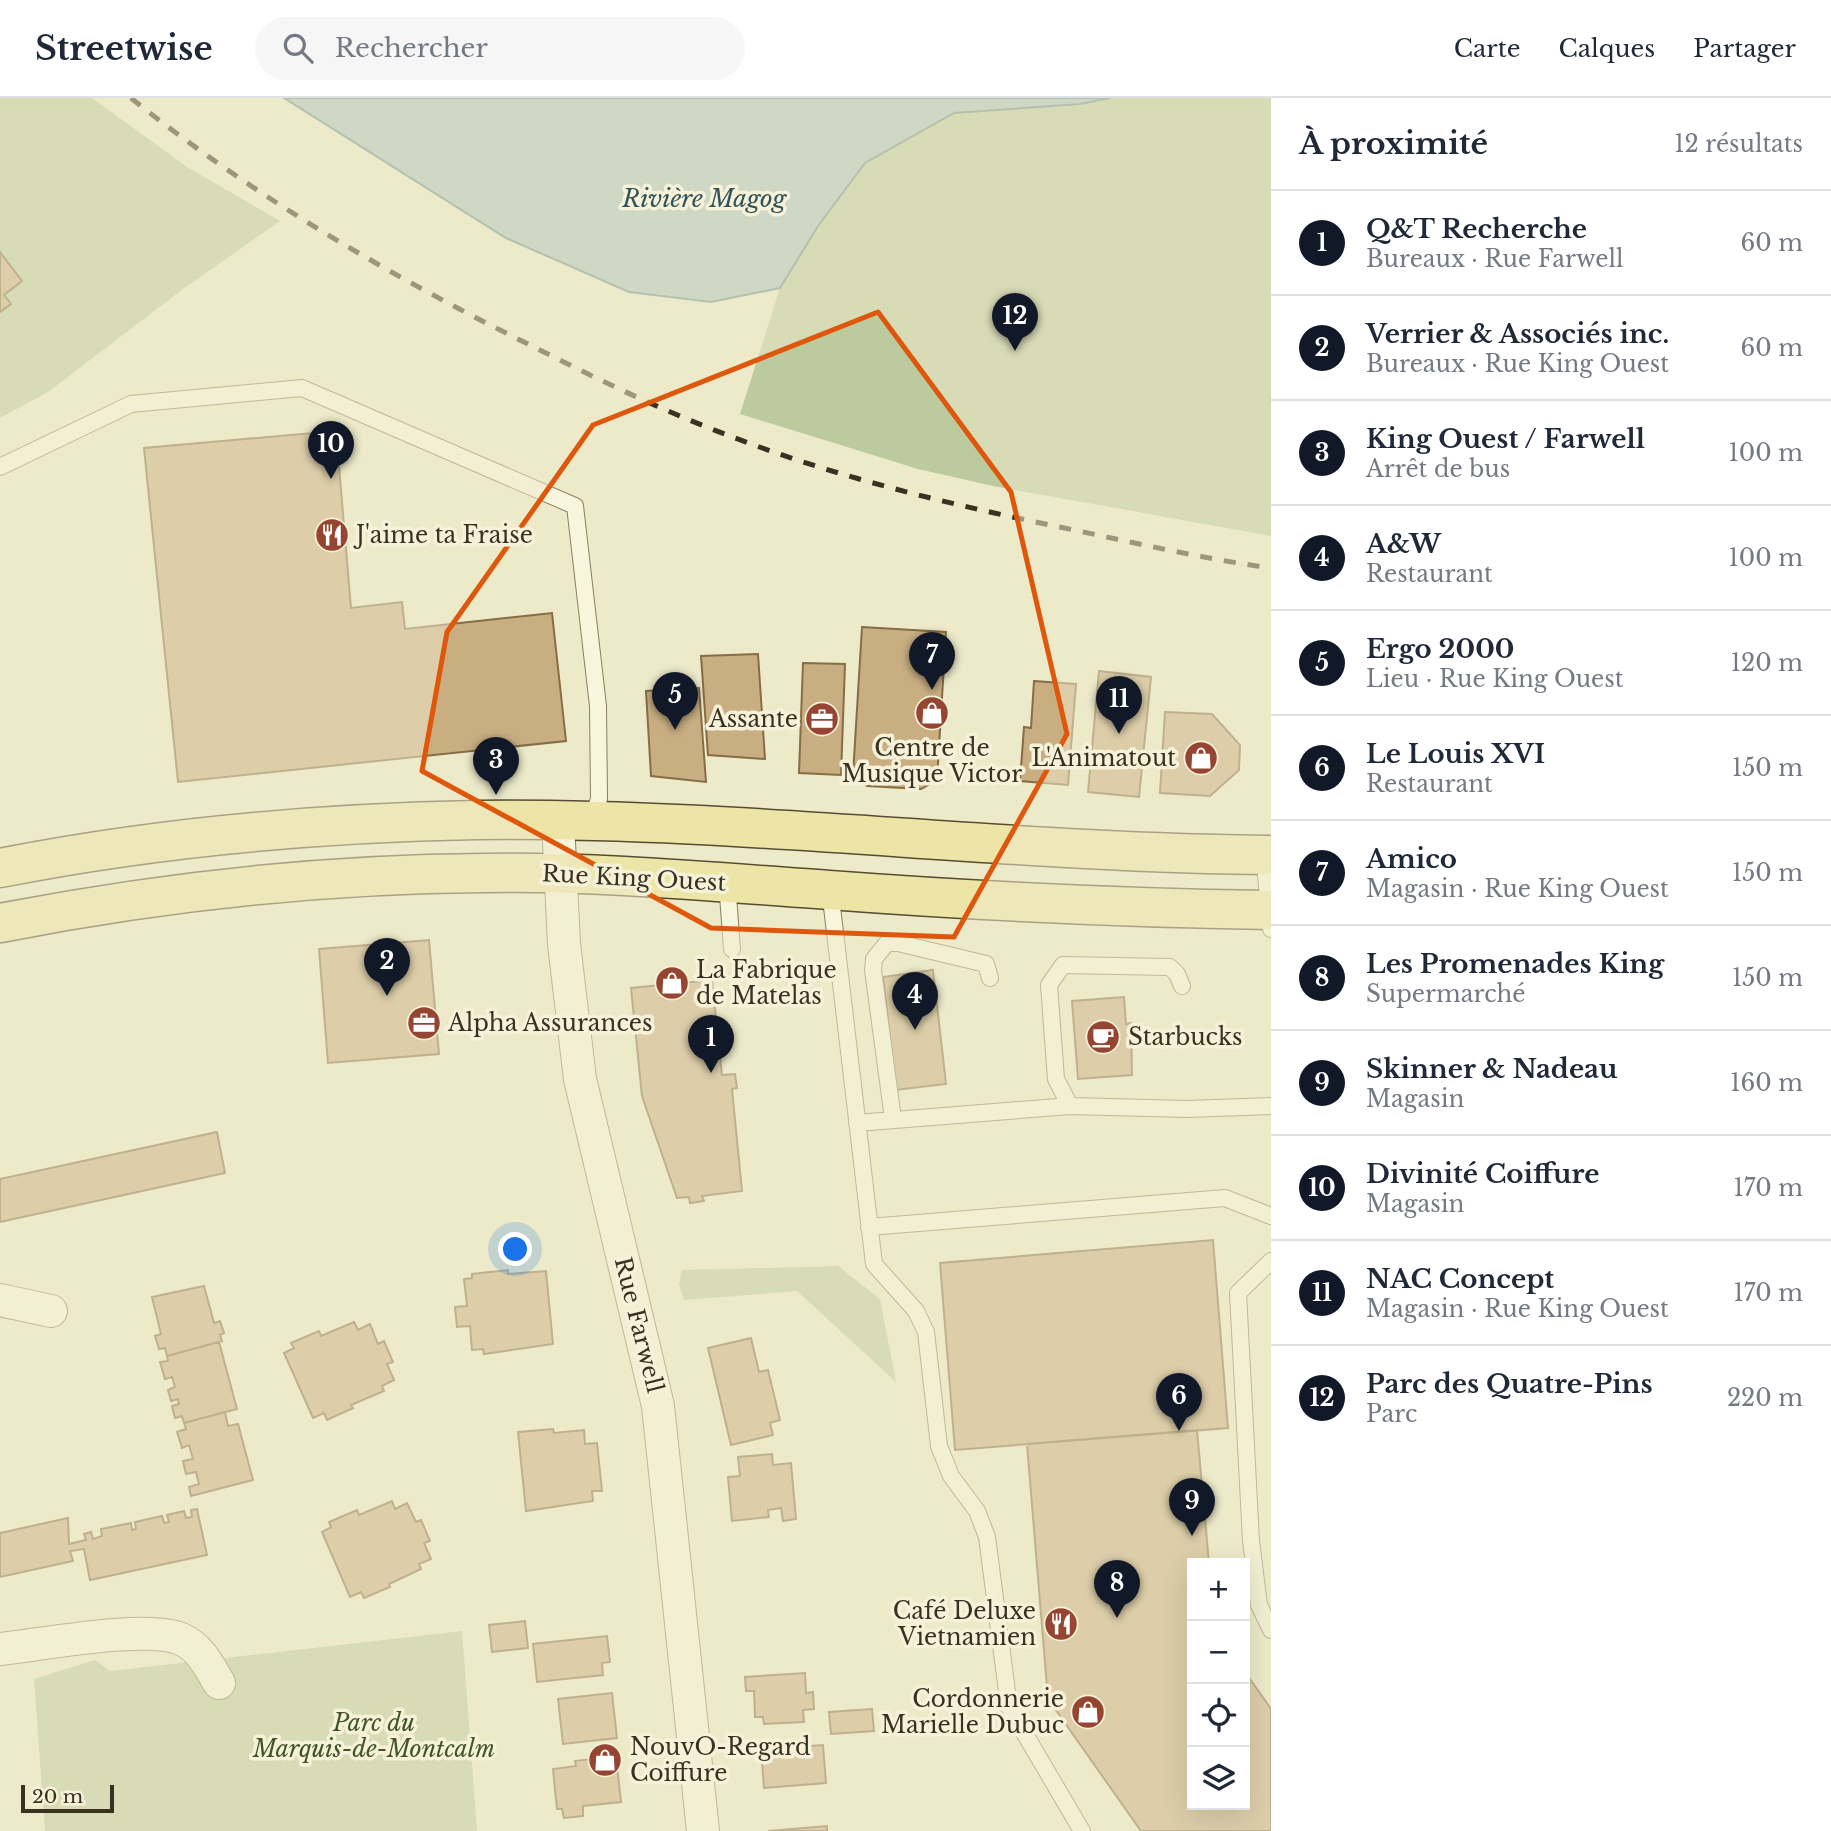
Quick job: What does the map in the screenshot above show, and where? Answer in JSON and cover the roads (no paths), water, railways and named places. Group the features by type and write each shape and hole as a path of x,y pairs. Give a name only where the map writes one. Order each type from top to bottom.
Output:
{"main road":[{"path":"0,868 124,846 232,833 406,823 574,822 1268,855"},
{"name":"Rue King Ouest","path":"0,923 93,905 241,885 356,876 561,874 1270,917"}],"street":[{"name":"Rue Farwell","path":"574,822 561,874 564,944 580,1079 658,1406 704,1831"},
{"path":"0,1300 51,1311"},
{"path":"0,1649 151,1633 181,1639 200,1652 219,1683"}],"lane":[{"path":"0,467 131,404 302,388 575,506 598,706 599,799 574,822"},
{"path":"1268,855 1270,917"},
{"path":"727,882 732,948"},
{"path":"830,890 874,1264 916,1311 926,1332 939,1446 951,1476 976,1511 987,1537 1009,1707 1082,1831"},
{"path":"893,1119 873,970 880,950 887,943 898,943 986,964 990,978"},
{"path":"1070,1106 1056,1079 1048,985 1063,965 1170,968 1177,974 1182,986"},
{"path":"856,1123 1070,1106 1188,1109 1271,1106"},
{"path":"869,1227 1225,1198 1271,1216"},
{"path":"1271,1261 1238,1293 1251,1541 1259,1605 1271,1630"}],"water":[{"name":"Rivière Magog","path":"284,98 1110,98 1080,104 954,113 865,163 818,226 780,288 711,302 629,292 506,238"}],"railway":[{"path":"131,98 226,169 326,234 483,321 680,416 772,451 900,490 1148,546 1271,568"}],"place":[{"name":"Parc des Quatre-Pins","path":"1015,351"},
{"name":"Divinité Coiffure","path":"331,479"},
{"name":"J'aime ta Fraise","path":"332,535"},
{"name":"Amico","path":"932,690"},
{"name":"Centre de Musique Victor","path":"932,713"},
{"name":"Assante","path":"822,719"},
{"name":"Ergo 2000","path":"675,730"},
{"name":"NAC Concept","path":"1119,734"},
{"name":"L'Animatout","path":"1201,758"},
{"name":"King Ouest / Farwell","path":"496,795"},
{"name":"La Fabrique de Matelas","path":"672,983"},
{"name":"Verrier & Associés inc.","path":"387,996"},
{"name":"Alpha Assurances","path":"424,1023"},
{"name":"A&W","path":"915,1030"},
{"name":"Starbucks","path":"1103,1037"},
{"name":"Q&T Recherche","path":"711,1073"},
{"name":"Le Louis XVI","path":"1179,1431"},
{"name":"Skinner & Nadeau","path":"1192,1536"},
{"name":"Les Promenades King","path":"1117,1618"},
{"name":"Café Deluxe Vietnamien","path":"1061,1624"},
{"name":"Cordonnerie Marielle Dubuc","path":"1088,1712"},
{"name":"NouvO-Regard Coiffure","path":"605,1760"}],"park label":[{"name":"Parc du Marquis-de-Montcalm","path":"374,1736"}]}
